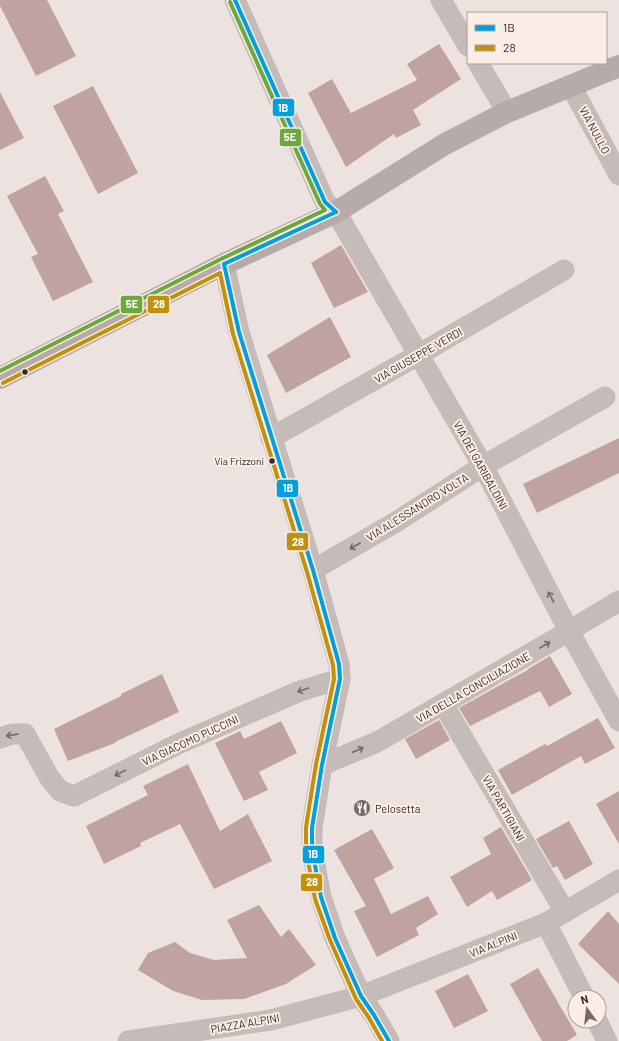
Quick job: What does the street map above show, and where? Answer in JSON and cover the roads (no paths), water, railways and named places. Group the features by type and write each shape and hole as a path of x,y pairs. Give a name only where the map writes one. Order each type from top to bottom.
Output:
{"street":[{"name":"VIA DEI GARIBALDINI","path":"235,0 326,202 336,212 483,466 569,631 619,721"},
{"path":"441,0 467,44"},
{"path":"479,64 507,112"},
{"path":"0,378 224,264 336,212 445,144 507,112 619,66"},
{"name":"VIA NULLO","path":"571,86 619,175"},
{"path":"224,264 239,332 313,570 340,664 340,679 322,765 312,828 314,860 321,897 335,938 361,996 389,1041"},
{"name":"VIA GIUSEPPE VERDI","path":"271,438 564,270"},
{"name":"VIA ALESSANDRO VOLTA","path":"313,570 396,522 483,466 605,397"},
{"name":"VIA DELLA CONCILIAZIONE","path":"322,765 377,742 619,601"},
{"name":"VIA GIACOMO PUCCINI","path":"0,738 12,734 25,734 49,777 60,791 74,796 178,744 300,691 340,679"},
{"name":"VIA PARTIGIANI","path":"443,704 565,912"},
{"name":"VIA ALPINI","path":"361,996 546,923 619,880"},
{"path":"546,923 580,989"},
{"name":"PIAZZA ALPINI","path":"128,1041 181,1037 270,1020 361,996"},
{"path":"601,1029 607,1041"}],"place":[{"name":"Via Frizzoni","path":"272,461"},
{"name":"Pelosetta","path":"362,808"}]}
